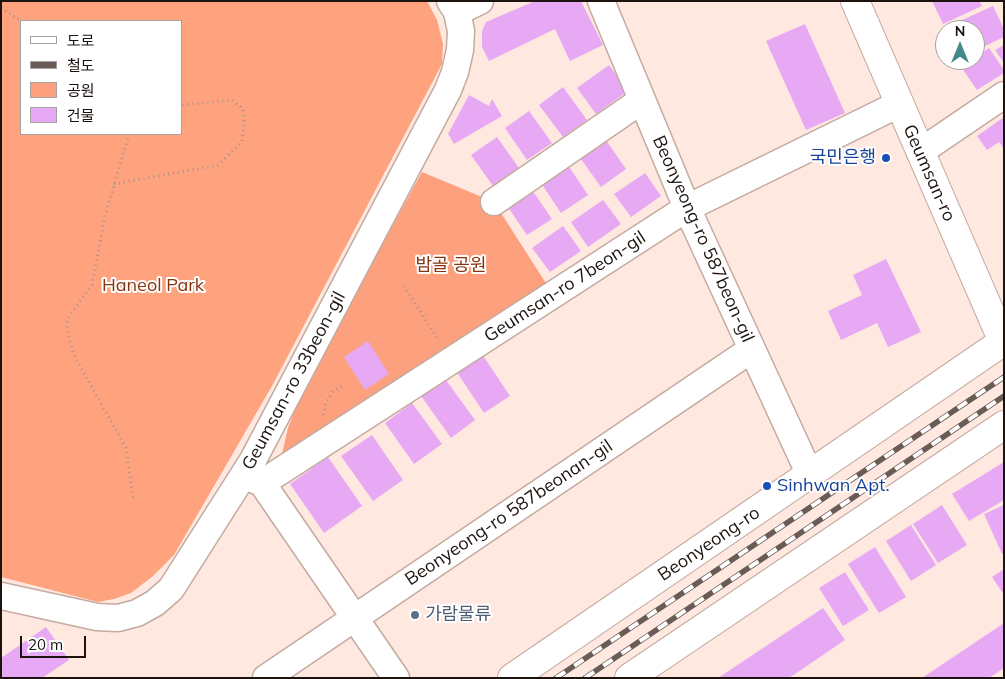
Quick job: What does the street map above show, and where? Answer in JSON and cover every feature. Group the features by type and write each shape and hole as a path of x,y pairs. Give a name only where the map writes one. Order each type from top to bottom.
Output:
{"street":[{"path":"453,6 480,1"},
{"name":"Beonyeong-ro 587beon-gil","path":"600,1 687,208 810,475"},
{"name":"Geumsan-ro","path":"856,2 1004,342"},
{"name":"Geumsan-ro 33beon-gil","path":"1,596 97,617 118,618 137,613 155,603 171,589 253,480 448,90 455,72 460,50 461,31 453,6"},
{"path":"920,152 1004,95"},
{"path":"494,202 642,100"},
{"name":"Geumsan-ro 7beon-gil","path":"253,480 687,208 899,104"},
{"name":"Beonyeong-ro","path":"512,678 1004,342"},
{"name":"Beonyeong-ro 587beonan-gil","path":"266,678 752,349"},
{"path":"629,678 1004,425"},
{"path":"253,480 355,618 396,678"}],"path":[{"path":"1,8 20,20"},
{"path":"114,184 218,164 242,142 243,109 232,100 182,105"},
{"path":"129,135 105,216 92,285 68,318 67,326 75,357 126,448 133,498"},
{"path":"404,286 423,317"}],"green space":[{"name":"Haneol Park","path":"1,1 427,1 437,20 443,44 442,64 272,386 174,555 153,576 131,593 98,602 1,577"},
{"name":"밤골 공원","path":"422,172 494,202 549,288 281,458 288,428 303,389"}],"building":[{"path":"535,1 581,1 603,45 570,61 555,29 489,61 482,47 482,31 486,22"},
{"path":"932,1 979,1 982,6 952,20 941,20"},
{"path":"993,6 1004,29 1004,37 985,46 985,20 962,20"},
{"path":"805,24 845,113 806,130 766,41"},
{"path":"1004,45 1004,63 995,50"},
{"path":"989,48 1004,70 1004,73 977,90 963,70 985,70 985,51"},
{"path":"609,65 628,91 596,114 577,88"},
{"path":"563,87 587,120 563,137 539,105"},
{"path":"469,95 489,106 492,99 502,116 454,144 448,134"},
{"path":"529,111 552,143 527,160 505,128"},
{"path":"1004,117 1004,149 999,142 987,150 977,136"},
{"path":"603,136 626,169 601,187 578,155"},
{"path":"497,137 519,168 493,186 471,155"},
{"path":"566,162 588,195 561,213 539,180"},
{"path":"645,173 661,196 631,217 614,194"},
{"path":"530,187 552,219 527,235 505,203"},
{"path":"603,200 621,224 588,247 571,222"},
{"path":"563,226 581,251 550,272 532,248"},
{"path":"886,259 921,332 888,347 877,323 841,340 828,311 862,295 853,275"},
{"path":"368,341 389,374 365,390 344,357"},
{"path":"482,354 510,396 484,413 456,371"},
{"path":"446,380 475,420 451,438 421,396"},
{"path":"412,403 442,444 414,464 385,423"},
{"path":"372,435 403,480 373,501 341,456"},
{"path":"328,457 362,506 324,533 290,484"},
{"path":"1004,462 1004,500 969,521 952,494"},
{"path":"942,505 967,545 938,563 913,524"},
{"path":"1004,505 1004,553 1002,554 984,514"},
{"path":"911,525 936,565 911,581 886,541"},
{"path":"875,547 906,597 879,613 848,564"},
{"path":"1004,569 1004,595 992,577"},
{"path":"845,572 869,610 843,626 819,588"},
{"path":"823,608 845,640 789,678 718,678"},
{"path":"1004,623 1004,668 989,678 922,678"},
{"path":"46,627 69,660 42,678 1,678 1,658"}],"railway":[{"path":"556,678 1004,377"},
{"path":"585,678 1004,396"}],"place":[{"name":"국민은행","path":"886,158"},
{"name":"Sinhwan Apt.","path":"767,486"},
{"name":"가람물류","path":"415,615"}]}
